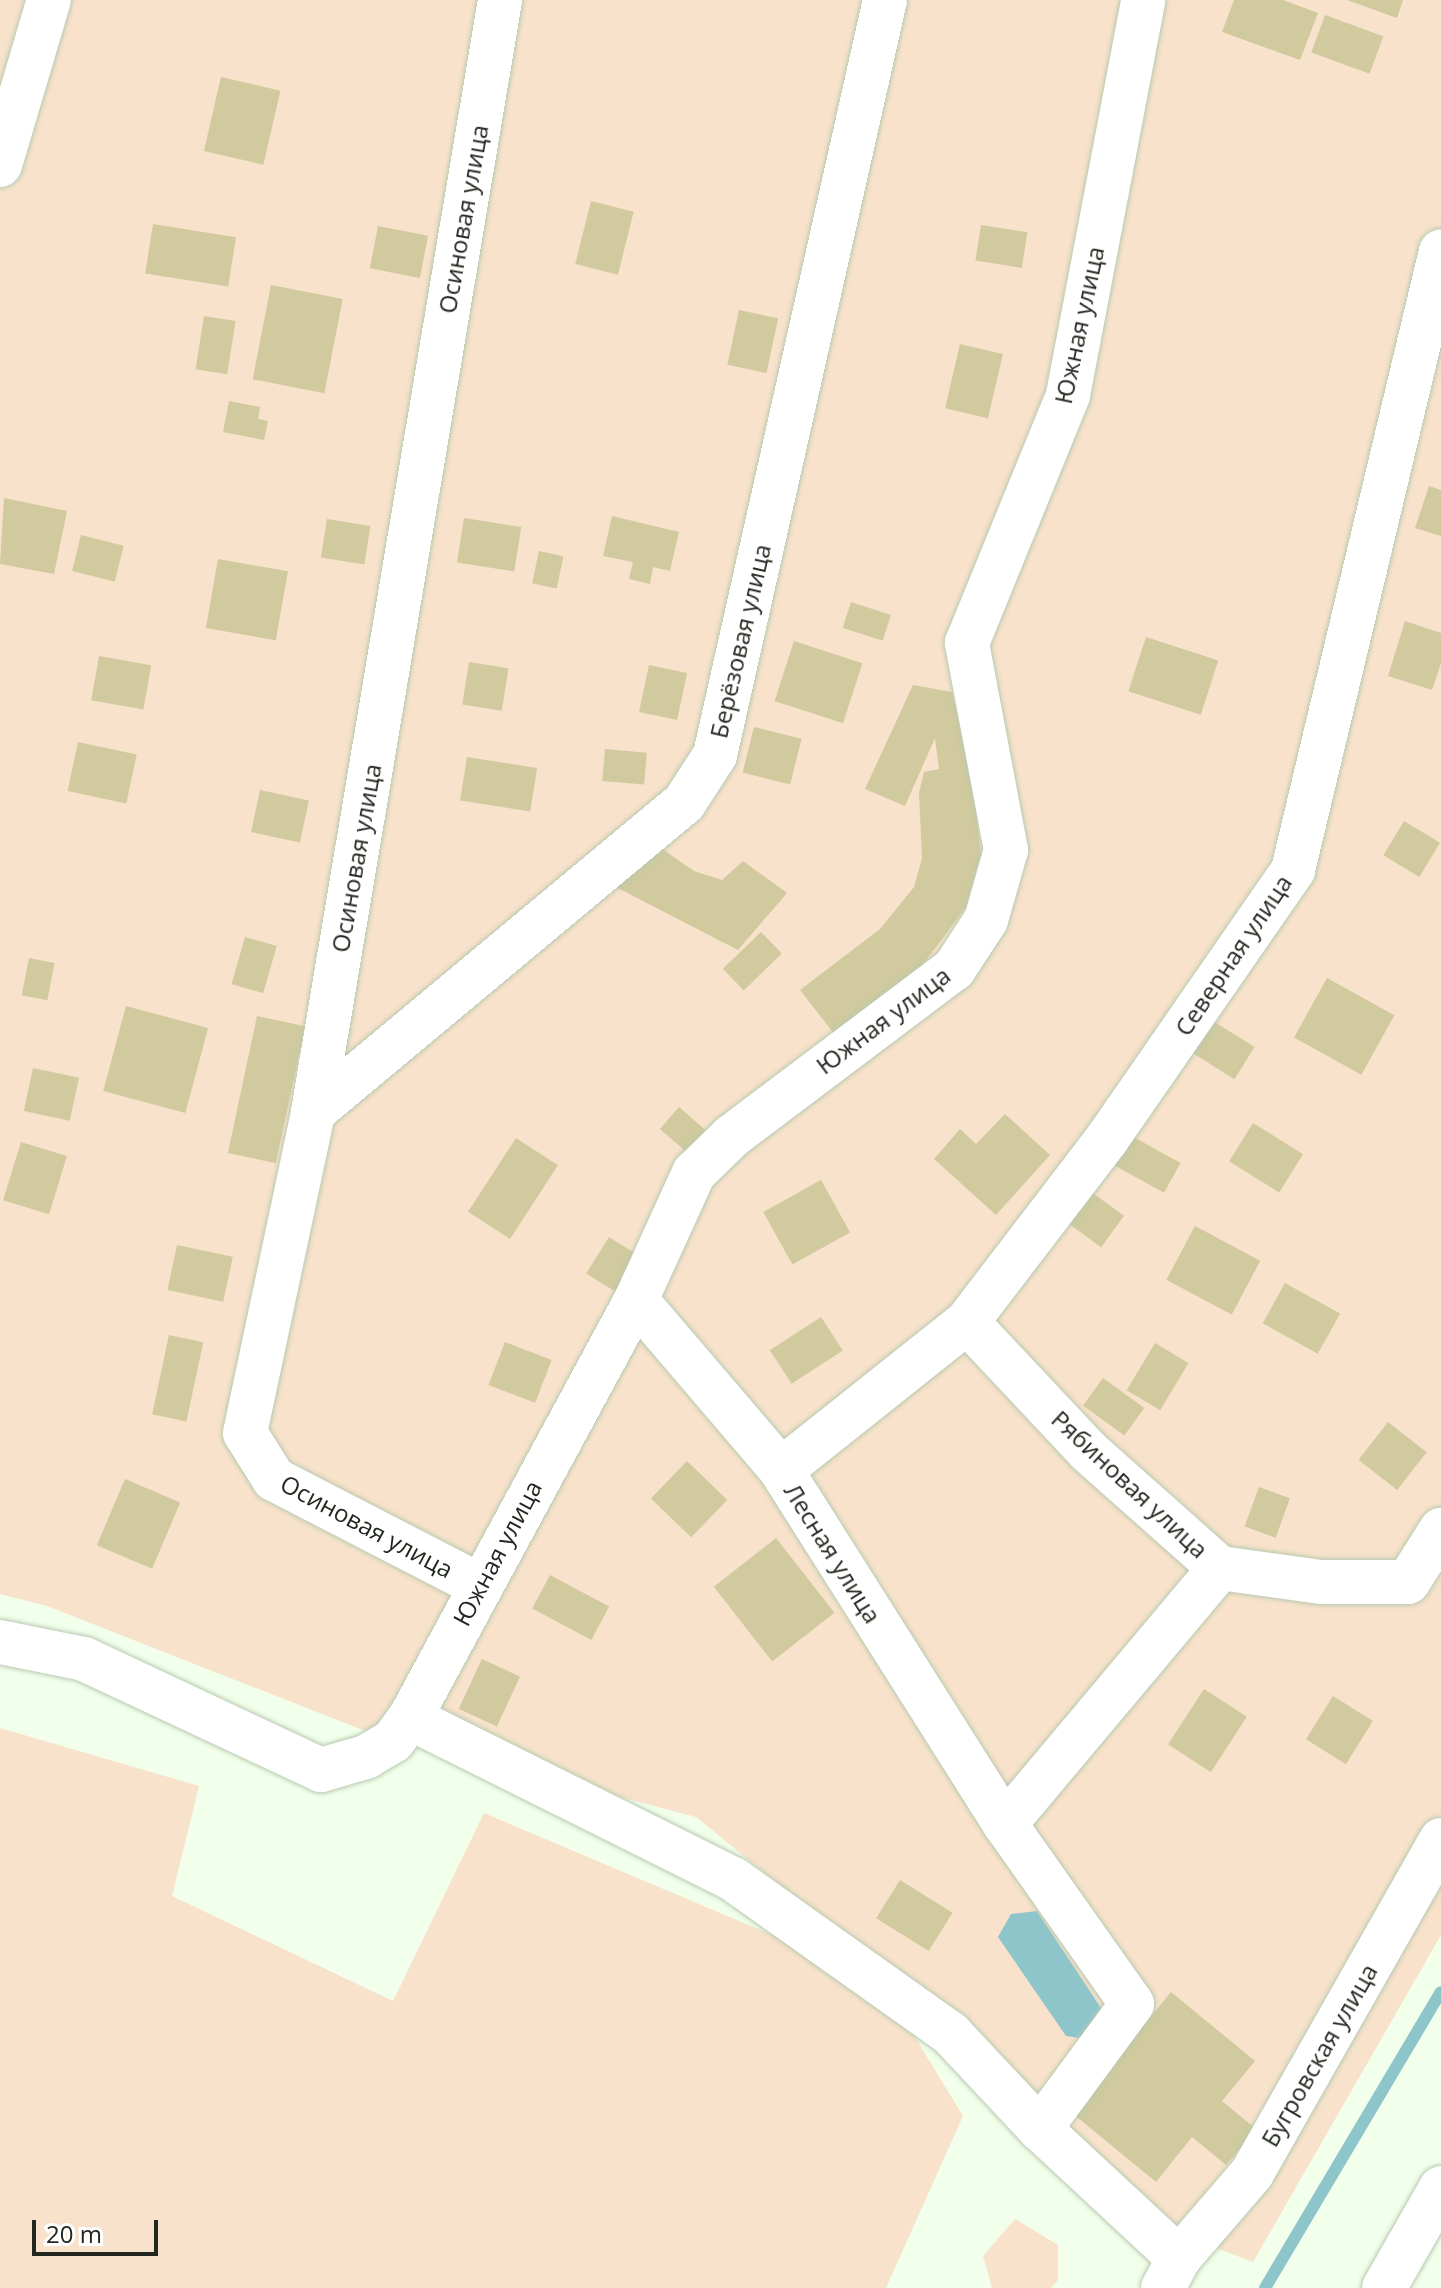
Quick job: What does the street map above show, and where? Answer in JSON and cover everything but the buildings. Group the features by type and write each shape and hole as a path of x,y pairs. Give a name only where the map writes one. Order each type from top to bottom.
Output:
{"street":[{"path":"0,165 49,0"},
{"name":"Осиновая улица","path":"479,1585 274,1479 245,1433 313,1112 500,0"},
{"name":"Берёзовая улица","path":"313,1112 684,803 715,755 885,0"},
{"name":"Южная улица","path":"0,1642 84,1659 321,1770 366,1757 393,1741 410,1718 479,1585 636,1300 694,1173 732,1136 954,969 986,920 1006,850 967,643 1068,395 1143,0"},
{"name":"Северная улица","path":"781,1470 967,1322 1107,1139 1293,870 1441,251"},
{"name":"Лесная улица","path":"636,1300 781,1470 1005,1824 1132,2004 1040,2129"},
{"name":"Рябиновая улица","path":"967,1322 1088,1451 1220,1568 1321,1582 1408,1582 1441,1530"},
{"path":"1005,1824 1220,1568"},
{"path":"410,1718 733,1879 951,2034 1171,2273"},
{"name":"Бугровская улица","path":"1171,2273 1252,2173 1441,1840"},
{"path":"1384,2288 1441,2188"}],"shaded area":[{"path":"0,0 1441,0 1441,1935 1253,2262 1156,2225 992,2059 696,1817 360,1729 47,1606 0,1594"},
{"path":"0,1728 199,1786 172,1896 393,2001 484,1813 881,1981 963,2116 886,2288 0,2288"},
{"path":"1015,2219 1058,2245 1058,2280 1051,2288 992,2288 983,2256"}],"water":[{"path":"1037,1911 1105,2014 1093,2040 1066,2036 998,1937 1011,1914"}],"waterway":[{"path":"1265,2288 1441,1992"}]}
